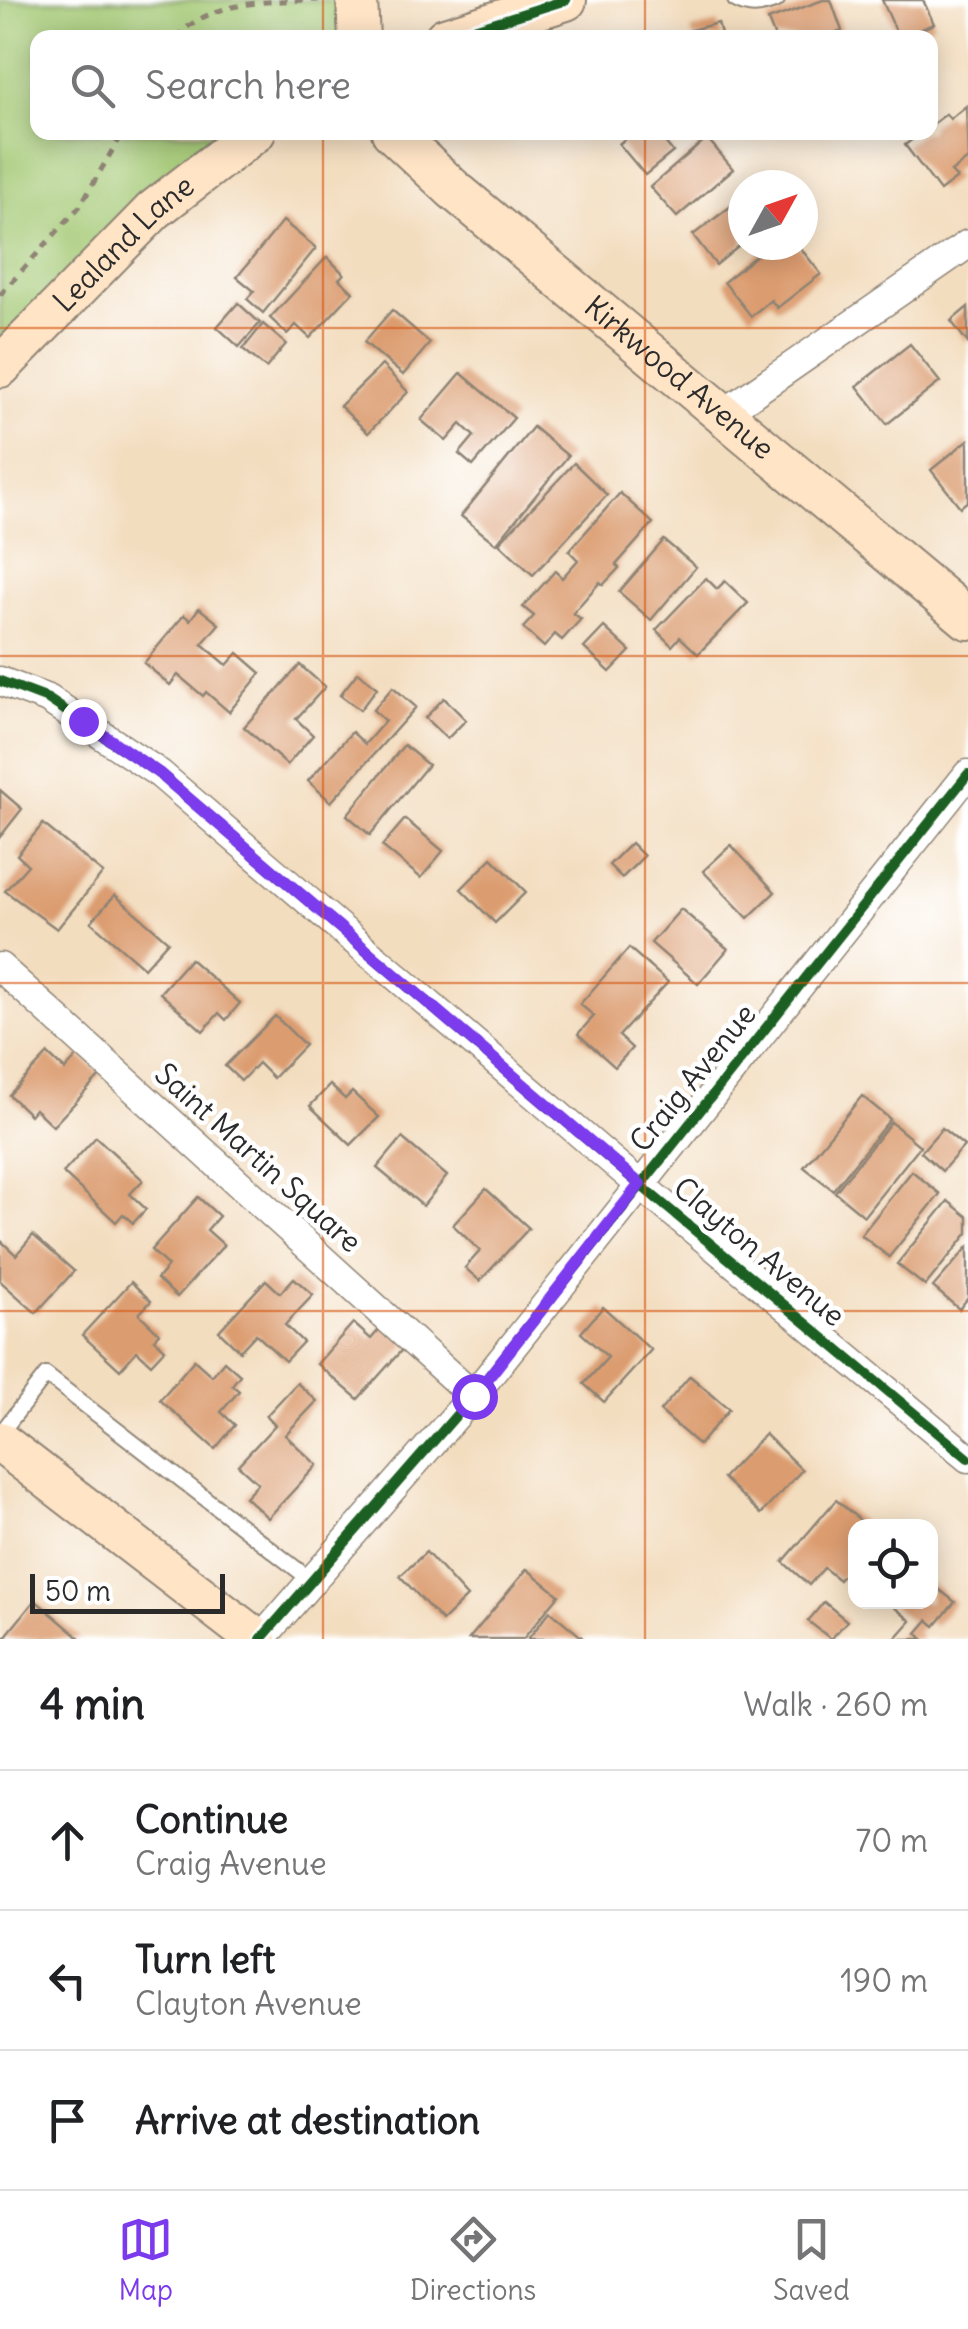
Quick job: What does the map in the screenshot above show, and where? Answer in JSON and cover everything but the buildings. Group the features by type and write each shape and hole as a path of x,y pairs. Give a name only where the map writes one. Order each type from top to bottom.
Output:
{"street":[{"path":"357,0 359,30"},
{"path":"470,30 566,0"},
{"name":"Lealand Lane","path":"0,366 154,210 245,140"},
{"name":"Kirkwood Avenue","path":"401,140 453,189 968,619"},
{"path":"722,414 968,244"},
{"name":"Clayton Avenue","path":"0,681 48,699 160,774 968,1458"},
{"name":"Craig Avenue","path":"258,1639 474,1396 968,774"},
{"name":"Saint Martin Square","path":"0,967 474,1396"},
{"path":"0,1438 258,1639"}],"lane":[{"path":"735,0 746,7 777,0"},
{"path":"0,1438 46,1375 312,1581"}],"path":[{"path":"184,30 201,13 218,4 321,0"},
{"path":"0,295 80,206 117,140"}],"green space":[{"path":"0,0 342,0 343,30 30,30 30,140 224,140 0,349"}],"cycle path":[{"path":"470,30 566,0"},
{"path":"0,681 48,699 160,774 639,1184 968,1458"},
{"path":"261,1639 473,1396 968,774"}],"route":[{"path":"83,721 160,774 640,1184 474,1396"}]}
